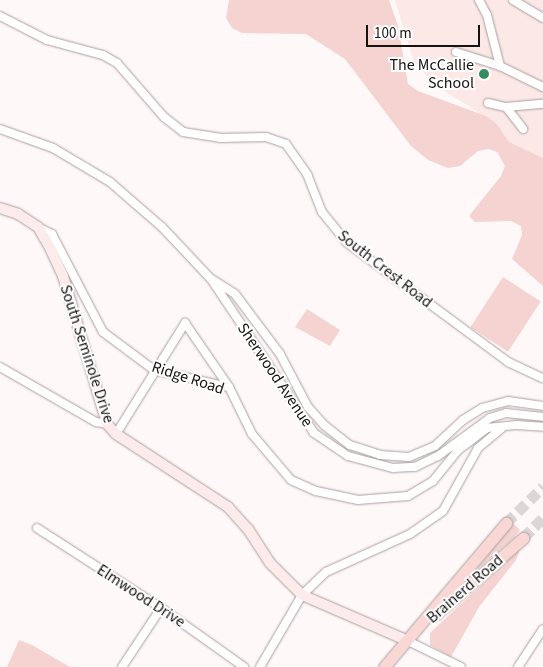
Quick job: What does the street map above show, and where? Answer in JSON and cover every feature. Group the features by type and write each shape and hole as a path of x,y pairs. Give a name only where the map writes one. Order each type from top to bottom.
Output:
{"main road":[{"name":"Brainerd Road","path":"384,667 506,523"},
{"name":"Brainerd Road","path":"406,640 524,538"}],"street":[{"path":"479,0 487,15 500,66"},
{"path":"513,0 543,18"},
{"name":"South Crest Road","path":"0,16 47,40 103,56 117,63 164,117 183,132 213,138 266,137 286,144 304,166 322,212 346,242 508,362 543,378"},
{"path":"456,52 500,66 543,87"},
{"path":"488,103 506,107 543,104"},
{"path":"506,107 523,129"},
{"name":"Sherwood Avenue","path":"0,129 53,148 110,182 162,227 212,279 300,416 321,440 353,458 393,468 415,467 438,456 490,418 506,413 543,417"},
{"path":"0,208 18,214 38,227"},
{"name":"Ridge Road","path":"38,227 52,234 103,332 154,370 229,387 252,434 291,480 316,490 358,500 408,496 420,491 457,452 487,428 506,426 543,427"},
{"name":"South Seminole Drive","path":"38,227 63,276 107,424 116,434 228,507 248,529 270,563 302,595 406,640"},
{"name":"Sherwood Avenue","path":"212,279 227,288 240,301 280,354 308,407 324,425 350,445 368,452 395,458 422,454 463,420 497,402 522,402 543,406"},
{"path":"116,434 154,370 185,323 229,387"},
{"path":"0,367 96,422 107,424"},
{"path":"260,667 302,595 326,572 410,534 443,511 478,448 506,426"},
{"name":"Elmwood Drive","path":"37,528 161,608 244,667"},
{"path":"122,667 161,608"},
{"path":"518,667 543,629"},
{"path":"406,640 461,667"}],"shaded area":[{"path":"229,0 389,0 398,26 408,84 418,91 486,116 497,124 509,142 543,158 543,286 512,259 522,235 521,226 511,221 475,222 469,216 501,176 505,166 497,152 488,149 478,151 460,166 448,168 428,160 411,146 345,59 306,34 242,33 232,28 226,18"},
{"name":"The McCallie School","path":"395,0 543,0 543,158 509,142 497,124 435,85 414,62"},
{"path":"503,277 541,302 508,352 470,327"},
{"path":"307,309 340,330 330,346 295,327"},
{"path":"513,523 520,530 514,538 476,570"},
{"path":"520,549 516,560 479,607 451,657 430,645 430,633"},
{"path":"19,640 32,645 70,667 7,667"}],"tunnel":[{"path":"506,523 543,487"},
{"path":"523,538 543,518"}],"place":[{"name":"The McCallie School","path":"484,74"}]}
